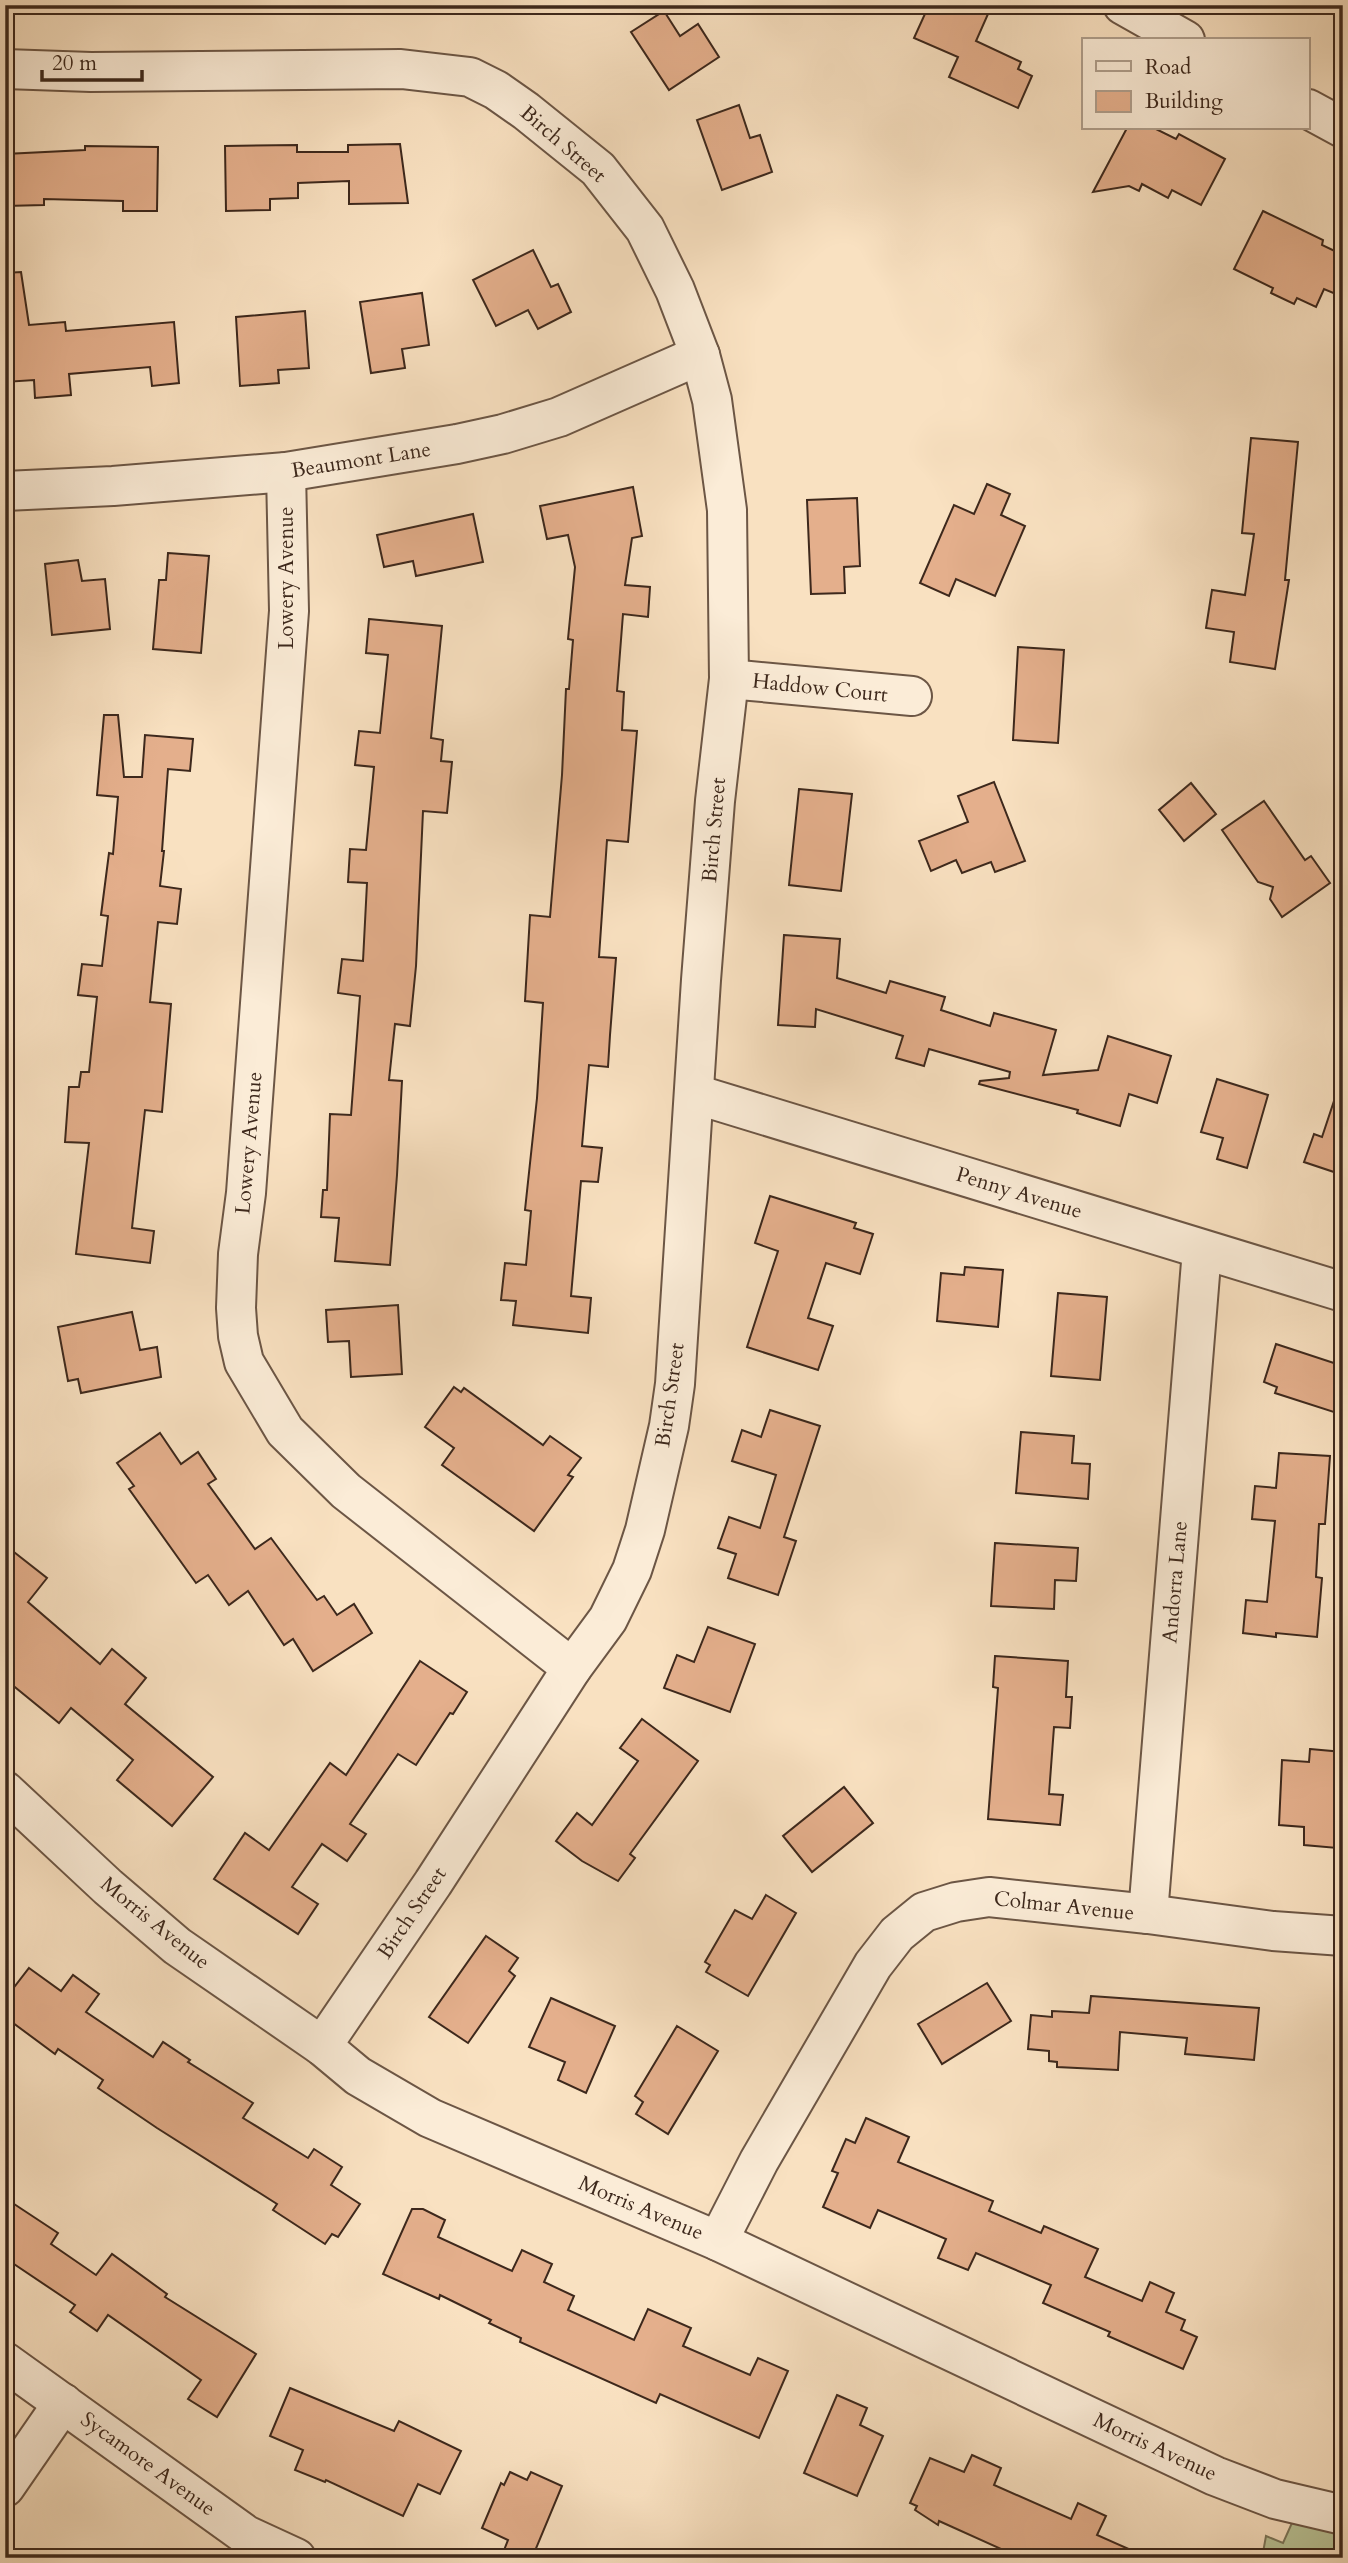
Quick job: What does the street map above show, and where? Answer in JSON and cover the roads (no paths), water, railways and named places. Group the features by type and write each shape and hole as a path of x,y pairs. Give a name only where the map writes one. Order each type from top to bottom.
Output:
{"street":[{"path":"1123,5 1181,38"},
{"name":"Birch Street","path":"5,69 104,72 401,69 470,77 496,90 526,111 598,169 645,229 675,290 700,355 712,400 727,510 729,679 715,801 676,1384 645,1530 632,1570 608,1619 572,1668 433,1883 322,2046"},
{"path":"1310,110 1343,128"},
{"name":"Beaumont Lane","path":"5,491 126,485 286,472 457,444 503,434 559,417 700,355"},
{"name":"Lowery Avenue","path":"286,472 289,611 236,1308 238,1336 244,1362 285,1431 346,1491 572,1668"},
{"name":"Haddow Court","path":"729,679 912,696"},
{"name":"Penny Avenue","path":"695,1094 1343,1292"},
{"name":"Andorra Lane","path":"1148,1914 1202,1250"},
{"name":"Morris Avenue","path":"5,1791 108,1887 177,1946 322,2046 358,2076 430,2118 718,2241 1215,2476 1275,2499 1343,2515"},
{"name":"Colmar Avenue","path":"718,2241 759,2161 873,1965 897,1934 923,1912 956,1902 989,1898 1148,1914 1273,1931 1343,1936"},
{"name":"Sycamore Avenue","path":"5,2362 246,2535 296,2558"},
{"path":"5,2487 62,2403"}]}
